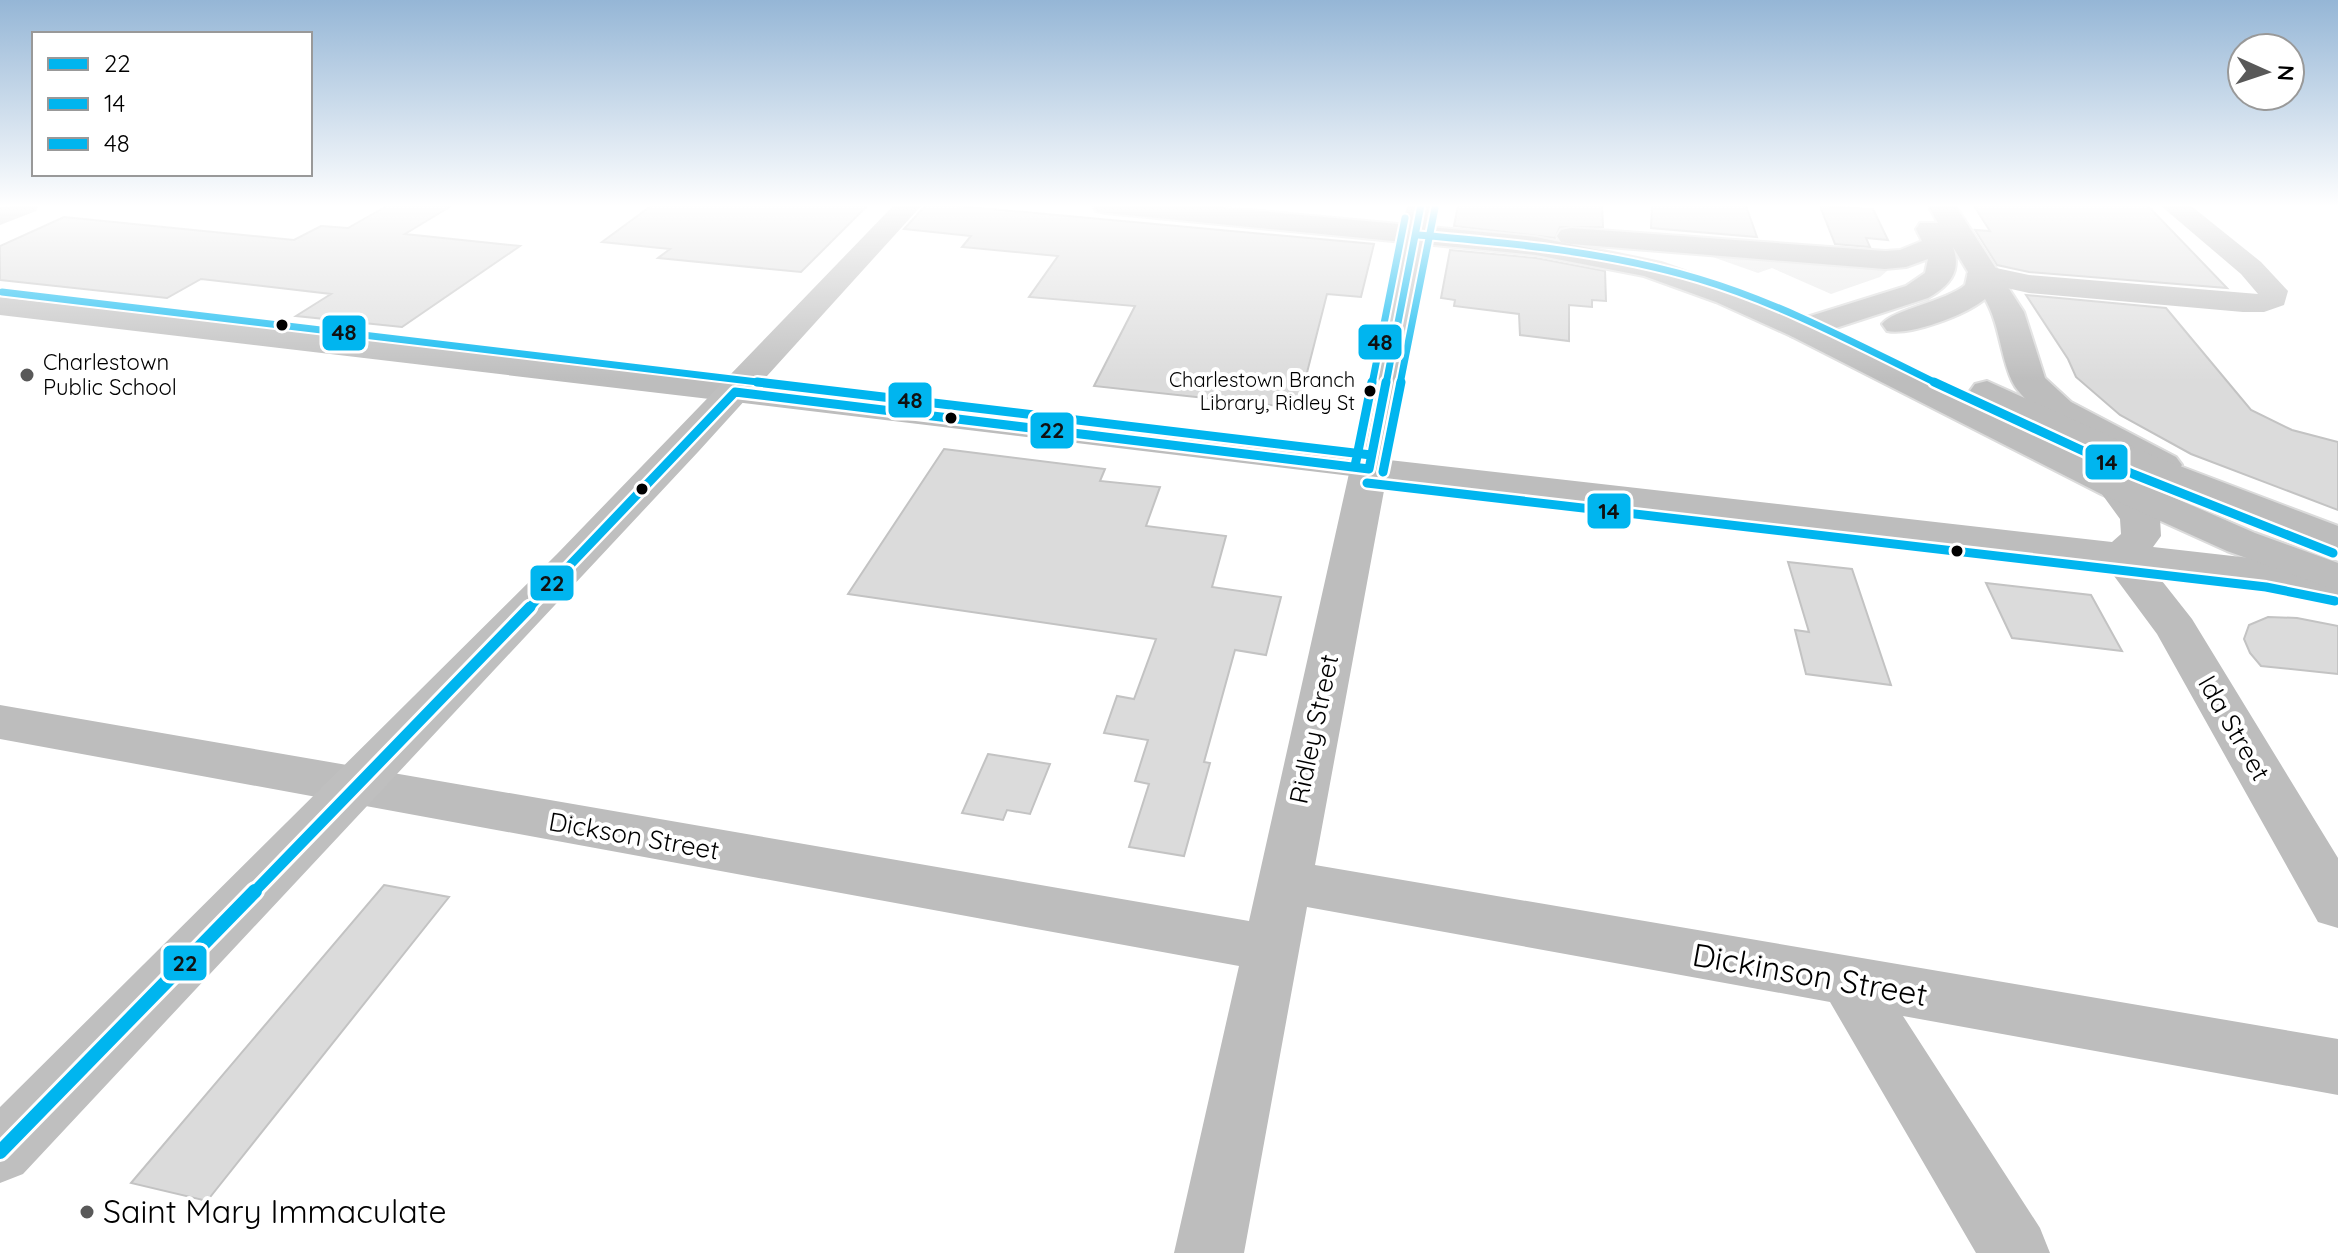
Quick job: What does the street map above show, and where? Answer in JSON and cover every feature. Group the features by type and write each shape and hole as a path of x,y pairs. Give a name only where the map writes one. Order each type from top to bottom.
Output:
{"main road":[{"path":"0,1152 356,788 855,263"},
{"name":"Ridley Street","path":"1209,1253 1410,263"},
{"path":"1631,263 1834,331 2143,465 2338,540"},
{"path":"1696,263 1746,280 2115,486 2241,542 2338,578"},
{"path":"1834,331 1926,287 1941,275 1942,263"},
{"path":"1976,263 1997,291 2008,312 2025,373 2047,400 2228,500"},
{"path":"1982,274 2029,284 2243,303 2264,303 2273,298 2273,291 2245,263"},
{"path":"1834,331 1934,313 1968,298 1980,288 1982,274"},
{"path":"0,306 2268,573 2338,587"},
{"path":"2115,486 2140,518 2141,536 2121,557"},
{"name":"Ida Street","path":"2121,557 2176,629 2338,906"},
{"name":"Dickson Street","path":"0,722 356,788 1269,948"},
{"name":"Dickinson Street","path":"1283,881 2338,1067"},
{"path":"1849,982 2015,1253"}],"shaded area":[{"path":"1731,263 1855,263 1882,265 1887,271 1880,277 1831,294 1772,268 1758,273"}],"building":[{"path":"0,263 495,263 402,327 296,316 331,294 201,279 167,298 0,280"},
{"path":"714,263 810,263 801,272"},
{"path":"1053,263 1369,263 1361,297 1327,294 1298,408 1094,386 1135,306 1029,297"},
{"path":"1447,263 1565,263 1605,271 1606,301 1592,300 1592,307 1569,305 1569,341 1520,335 1519,314 1454,306 1455,300 1441,298"},
{"path":"2203,263 2227,288 2029,272 1997,265"},
{"path":"2026,295 2166,308 2251,410 2292,430 2338,442 2338,510 2191,454 2120,415 2076,377 2068,359"},
{"path":"944,449 1105,469 1100,481 1160,487 1146,526 1226,536 1212,587 1281,597 1266,655 1235,650 1204,762 1210,763 1184,856 1129,847 1149,784 1135,781 1148,740 1104,733 1117,696 1134,699 1156,639 848,594"},
{"path":"1788,562 1852,569 1891,685 1806,674 1795,630 1809,632"},
{"path":"1986,583 2091,595 2122,651 2012,638"},
{"path":"2268,617 2297,618 2338,626 2338,674 2261,666 2244,639 2249,625"},
{"path":"988,754 1050,764 1030,814 1007,810 1003,820 962,813"},
{"path":"384,885 449,897 207,1201 131,1183"}],"transit line":[{"name":"48","path":"1355,466 1396,263"},
{"name":"22","path":"1369,469 1409,263"},
{"name":"14","path":"1383,472 1424,263"},
{"name":"14","path":"1636,263 1699,279 1761,301 2133,474 2333,553"},
{"name":"48","path":"2,292 1371,455"},
{"name":"22","path":"735,392 1369,469"},
{"name":"22","path":"0,1152 356,788 735,392"},
{"name":"14","path":"1367,483 2266,587 2335,601"}],"place":[{"name":"Charlestown Public School","path":"27,375"},
{"name":"Charlestown Branch Library, Ridley St","path":"1370,391"},
{"name":"Saint Mary Immaculate","path":"87,1212"}]}
